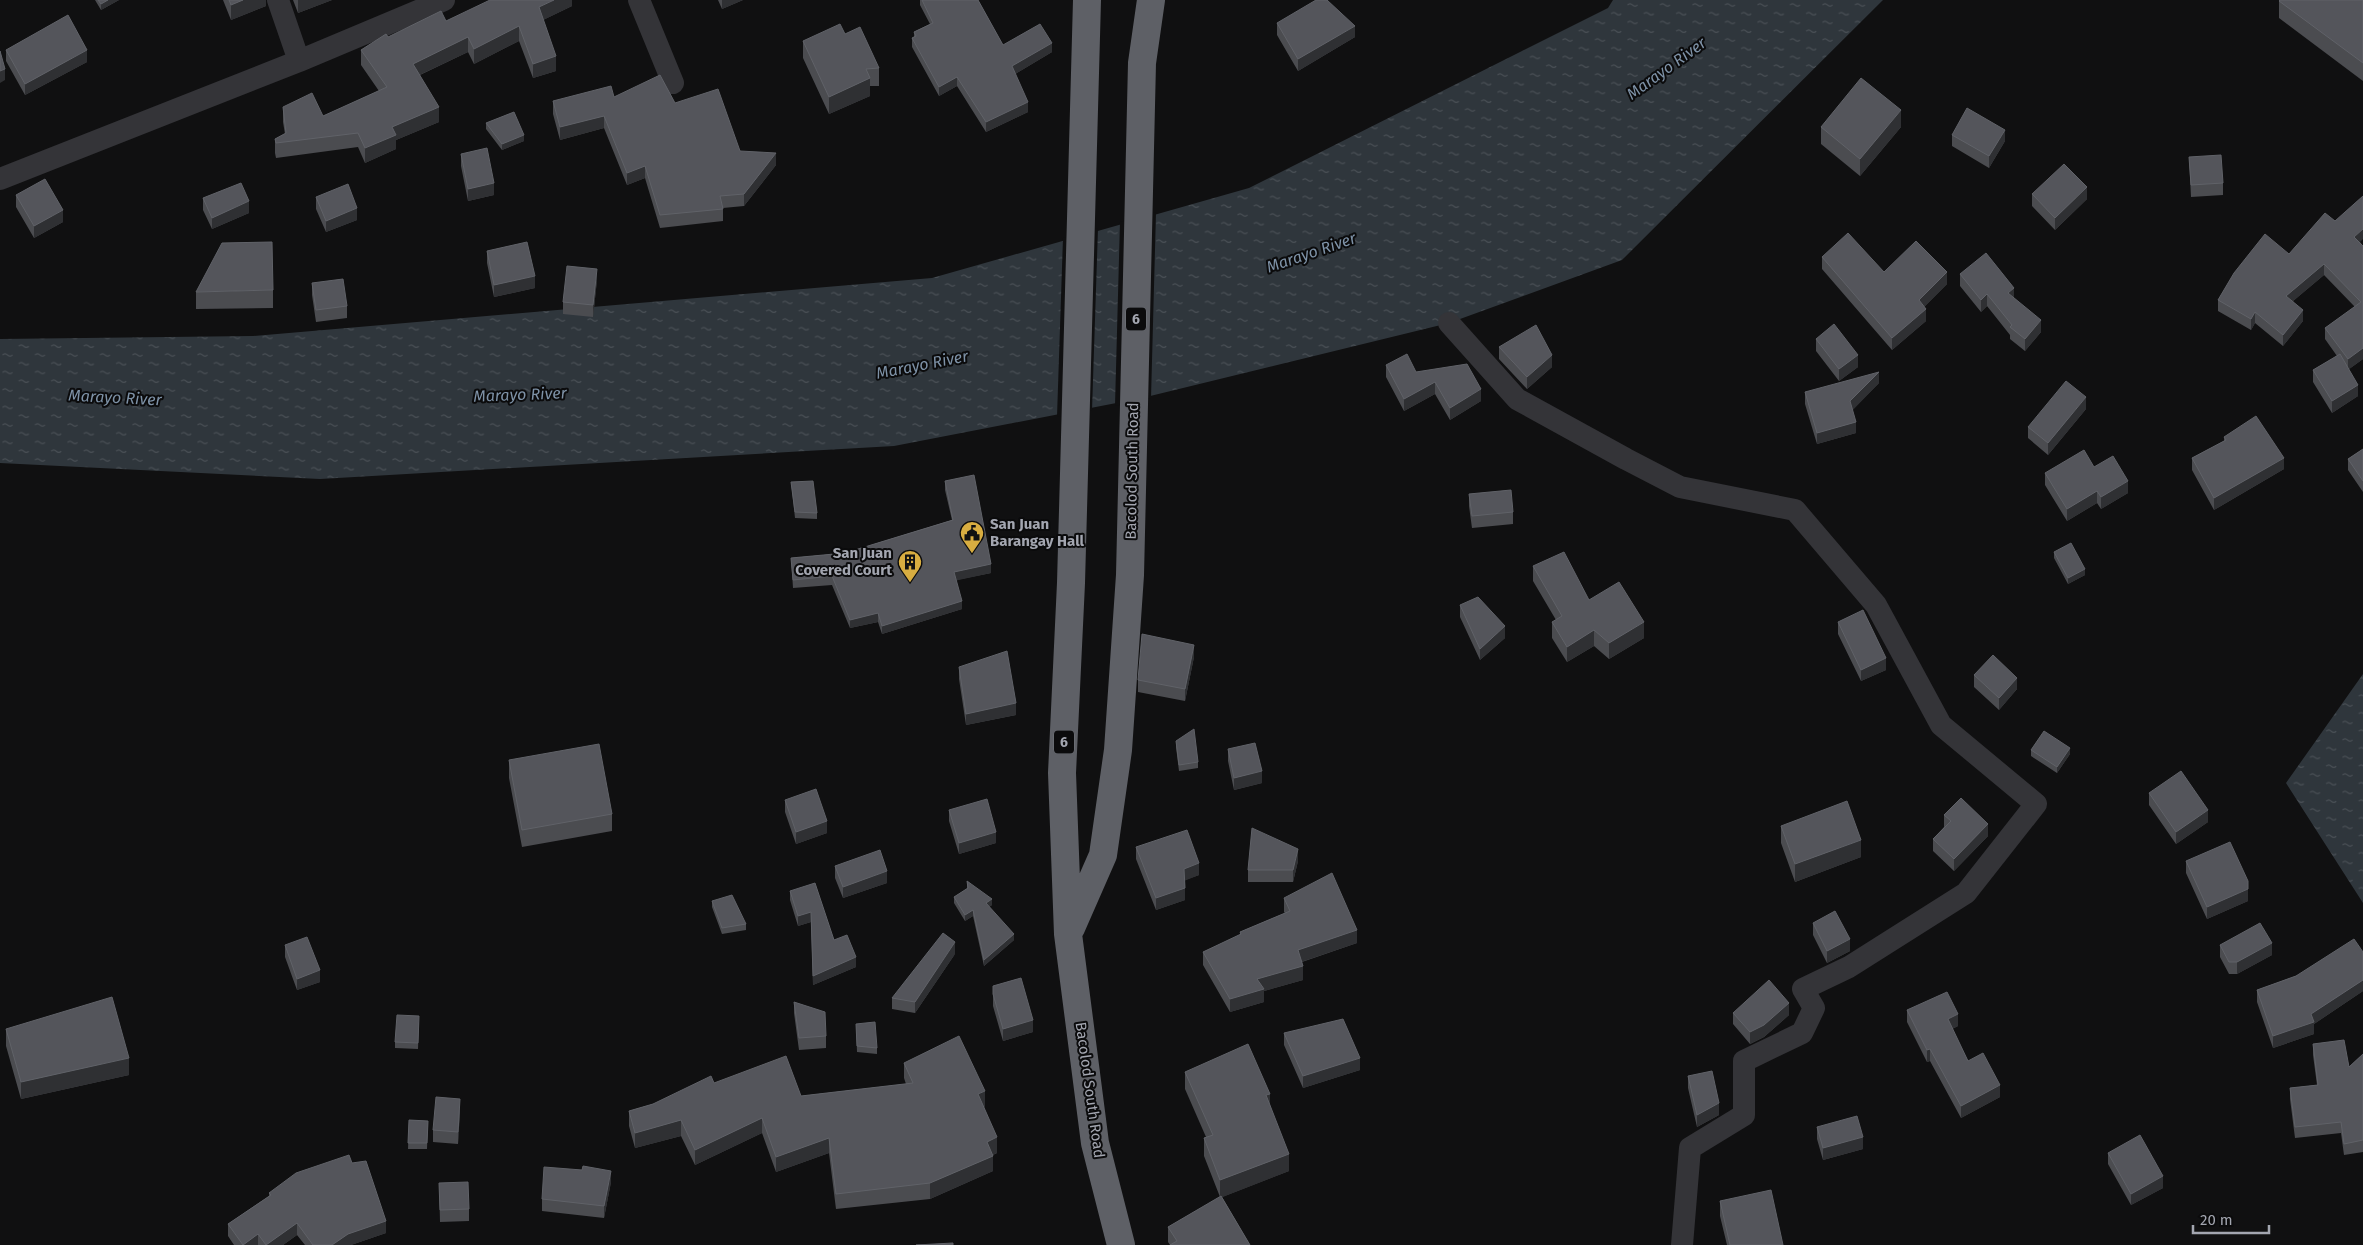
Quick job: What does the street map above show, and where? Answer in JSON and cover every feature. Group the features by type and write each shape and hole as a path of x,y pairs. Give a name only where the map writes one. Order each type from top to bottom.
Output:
{"highway":[{"name":"Bacolod South Road","path":"1087,0 1071,550 1062,773 1068,934 1095,1143 1120,1245"},
{"name":"Bacolod South Road","path":"1068,934 1104,855 1118,750 1130,575 1142,63 1151,0"}],"street":[{"path":"278,0 299,61"},
{"path":"0,179 299,61 444,0"},
{"path":"639,0 673,82"},
{"path":"1449,323 1517,399 1626,459 1680,487 1795,510 1876,605 1940,725 2036,804 1966,893 1850,967 1803,989 1814,1008 1802,1033 1744,1061 1744,1115 1690,1148 1682,1245"}],"water":[{"name":"Marayo River","path":"1613,0 1883,0 1622,260 1449,323 1142,398 894,446 320,479 0,463 0,339 253,336 932,278 1249,188 1608,8"},
{"path":"2363,674 2363,903 2286,783"}],"pier":[{"path":"1156,212 1151,398 1115,406 1120,222"},
{"path":"1098,228 1092,410 1057,417 1063,238"}],"building":[{"path":"98,0 108,0 101,4"},
{"path":"229,0 243,0 231,5"},
{"path":"490,0 554,0 539,7 556,56 533,64 519,26 474,49 468,37 413,64 439,107 392,127 396,135 365,148 358,133 276,143 275,139 286,133 283,107 312,93 323,116 387,87 361,50 386,34 388,37 441,11 446,21"},
{"path":"922,0 978,0 1003,45 1040,24 1052,43 1012,66 1028,102 986,122 957,77 939,87 912,38 916,36 914,32 933,23"},
{"path":"1316,0 1327,0 1355,26 1298,59 1277,23"},
{"path":"2363,0 2363,63 2279,1"},
{"path":"68,15 87,50 25,84 6,50"},
{"path":"840,24 845,34 860,27 879,68 866,69 870,78 829,97 803,41"},
{"path":"0,51 5,69 0,71"},
{"path":"660,75 675,103 718,89 740,151 776,153 744,194 720,196 723,209 660,215 645,166 627,173 604,116 560,127 553,101 611,86 614,97"},
{"path":"1861,78 1901,110 1860,159 1821,127"},
{"path":"1967,108 2005,130 1989,156 1952,135"},
{"path":"514,112 524,135 502,144 486,123"},
{"path":"487,148 494,183 468,189 461,154"},
{"path":"2221,155 2223,183 2191,185 2189,157"},
{"path":"2064,164 2087,187 2055,218 2032,194"},
{"path":"45,179 63,210 34,226 16,195"},
{"path":"241,183 249,201 212,218 203,198"},
{"path":"348,184 357,208 326,221 316,197"},
{"path":"2363,196 2363,229 2354,237 2363,246 2363,348 2348,359 2325,328 2361,302 2324,264 2286,296 2303,310 2283,335 2255,312 2251,319 2218,300 2234,273 2265,234 2289,254 2325,213 2335,221"},
{"path":"1848,233 1884,272 1916,241 1947,272 1919,300 1926,309 1892,338 1822,257"},
{"path":"272,242 273,290 196,292 222,243"},
{"path":"527,242 535,276 494,285 487,251"},
{"path":"1986,253 2014,288 2008,293 2041,320 2025,339 2010,327 2012,325 1987,294 1981,300 1960,274"},
{"path":"567,266 597,269 593,305 563,302"},
{"path":"343,279 347,306 316,310 312,283"},
{"path":"1834,324 1858,355 1839,369 1816,339"},
{"path":"1536,325 1552,355 1527,377 1499,347"},
{"path":"1407,354 1416,372 1467,364 1481,389 1450,408 1435,382 1404,399 1386,365"},
{"path":"2340,354 2358,385 2332,401 2313,370"},
{"path":"1879,372 1850,401 1856,422 1817,433 1805,392"},
{"path":"2066,381 2086,397 2048,443 2028,427"},
{"path":"2256,416 2284,458 2214,498 2192,458 2226,440 2224,437"},
{"path":"2363,449 2363,481 2348,459"},
{"path":"2084,450 2094,467 2113,456 2128,481 2101,497 2097,491 2067,509 2045,473"},
{"path":"974,475 991,564 954,572 962,601 882,626 878,613 850,620 832,576 793,580 791,558 845,553 953,520 945,481"},
{"path":"813,481 817,513 795,512 791,482"},
{"path":"1511,490 1513,512 1472,516 1469,494"},
{"path":"2071,543 2085,569 2068,578 2054,552"},
{"path":"1564,552 1589,600 1619,582 1644,622 1609,643 1594,630 1567,647 1552,622 1562,616 1533,566"},
{"path":"1478,597 1505,626 1480,649 1460,605"},
{"path":"1863,610 1886,658 1861,670 1838,622"},
{"path":"1142,634 1194,645 1185,689 1138,680"},
{"path":"1007,651 1016,703 966,714 959,667"},
{"path":"1993,655 2017,678 1999,698 1974,675"},
{"path":"1194,729 1198,762 1179,765 1176,741"},
{"path":"2044,731 2070,748 2057,767 2031,750"},
{"path":"1255,743 1262,771 1234,778 1228,749"},
{"path":"599,744 612,814 522,830 509,760"},
{"path":"2181,771 2208,810 2176,832 2149,793"},
{"path":"816,789 827,821 796,832 785,800"},
{"path":"1961,798 1988,824 1954,859 1933,839 1951,821 1944,815"},
{"path":"987,799 996,832 959,843 949,810"},
{"path":"1847,801 1861,840 1795,864 1781,826"},
{"path":"1252,828 1298,849 1293,870 1248,870"},
{"path":"1187,830 1199,863 1184,869 1185,888 1156,898 1136,847"},
{"path":"2230,842 2248,881 2248,889 2207,907 2186,861"},
{"path":"880,850 887,871 843,887 835,866"},
{"path":"1332,873 1357,930 1298,950 1303,966 1257,979 1264,989 1230,999 1203,952 1241,934 1240,932 1290,911 1284,898"},
{"path":"967,881 992,899 986,903 1014,934 984,960 973,910 965,915 954,897 968,888"},
{"path":"815,883 834,940 847,935 856,957 813,976 811,912 798,916 790,891"},
{"path":"732,895 746,924 722,928 712,901"},
{"path":"1835,911 1850,939 1827,951 1813,923"},
{"path":"2260,923 2272,943 2237,962 2229,962 2220,945"},
{"path":"943,933 955,942 915,1002 892,998"},
{"path":"307,937 320,970 297,979 285,945"},
{"path":"2354,939 2363,952 2363,980 2311,1014 2314,1022 2273,1036 2257,990 2296,976"},
{"path":"1021,978 1033,1020 1003,1029 993,994 993,986"},
{"path":"1769,980 1789,1003 1764,1025 1750,1032 1733,1013"},
{"path":"1947,992 1958,1014 1948,1019 1968,1061 1983,1053 2000,1085 1961,1106 1930,1049 1927,1050 1907,1010"},
{"path":"112,997 129,1058 21,1082 6,1029"},
{"path":"794,1002 825,1012 826,1036 799,1038"},
{"path":"397,1015 419,1016 418,1043 395,1042"},
{"path":"1343,1019 1360,1058 1303,1076 1284,1033"},
{"path":"875,1022 877,1048 857,1046 856,1024"},
{"path":"959,1036 985,1091 978,1094 997,1137 987,1142 993,1156 930,1183 836,1194 829,1138 776,1157 762,1118 695,1150 681,1120 635,1133 629,1111 653,1104 711,1076 714,1083 786,1056 801,1096 913,1083 904,1063"},
{"path":"2344,1040 2349,1067 2363,1054 2363,1140 2344,1144 2341,1122 2295,1127 2290,1088 2318,1085 2313,1044"},
{"path":"1248,1044 1270,1094 1266,1095 1289,1154 1220,1180 1204,1138 1213,1135 1185,1072"},
{"path":"1712,1071 1719,1103 1697,1115 1688,1076"},
{"path":"436,1097 460,1099 458,1132 433,1130"},
{"path":"1857,1116 1863,1137 1823,1148 1817,1127"},
{"path":"409,1120 428,1121 427,1143 408,1143"},
{"path":"2140,1135 2163,1176 2131,1194 2108,1153"},
{"path":"349,1155 352,1163 366,1161 386,1221 348,1234 332,1245 313,1245 297,1223 266,1245 258,1234 243,1245 228,1224 271,1195 269,1193 296,1173"},
{"path":"583,1166 611,1171 604,1206 542,1199 544,1167 582,1170"},
{"path":"468,1182 469,1209 440,1210 439,1183"},
{"path":"1771,1190 1783,1245 1730,1245 1720,1201"},
{"path":"1221,1196 1250,1245 1170,1245 1177,1241 1168,1227"},
{"path":"953,1243 953,1245 916,1245"}],"place":[{"name":"San Juan Barangay Hall","path":"972,554"},
{"name":"San Juan Covered Court","path":"910,583"}]}
